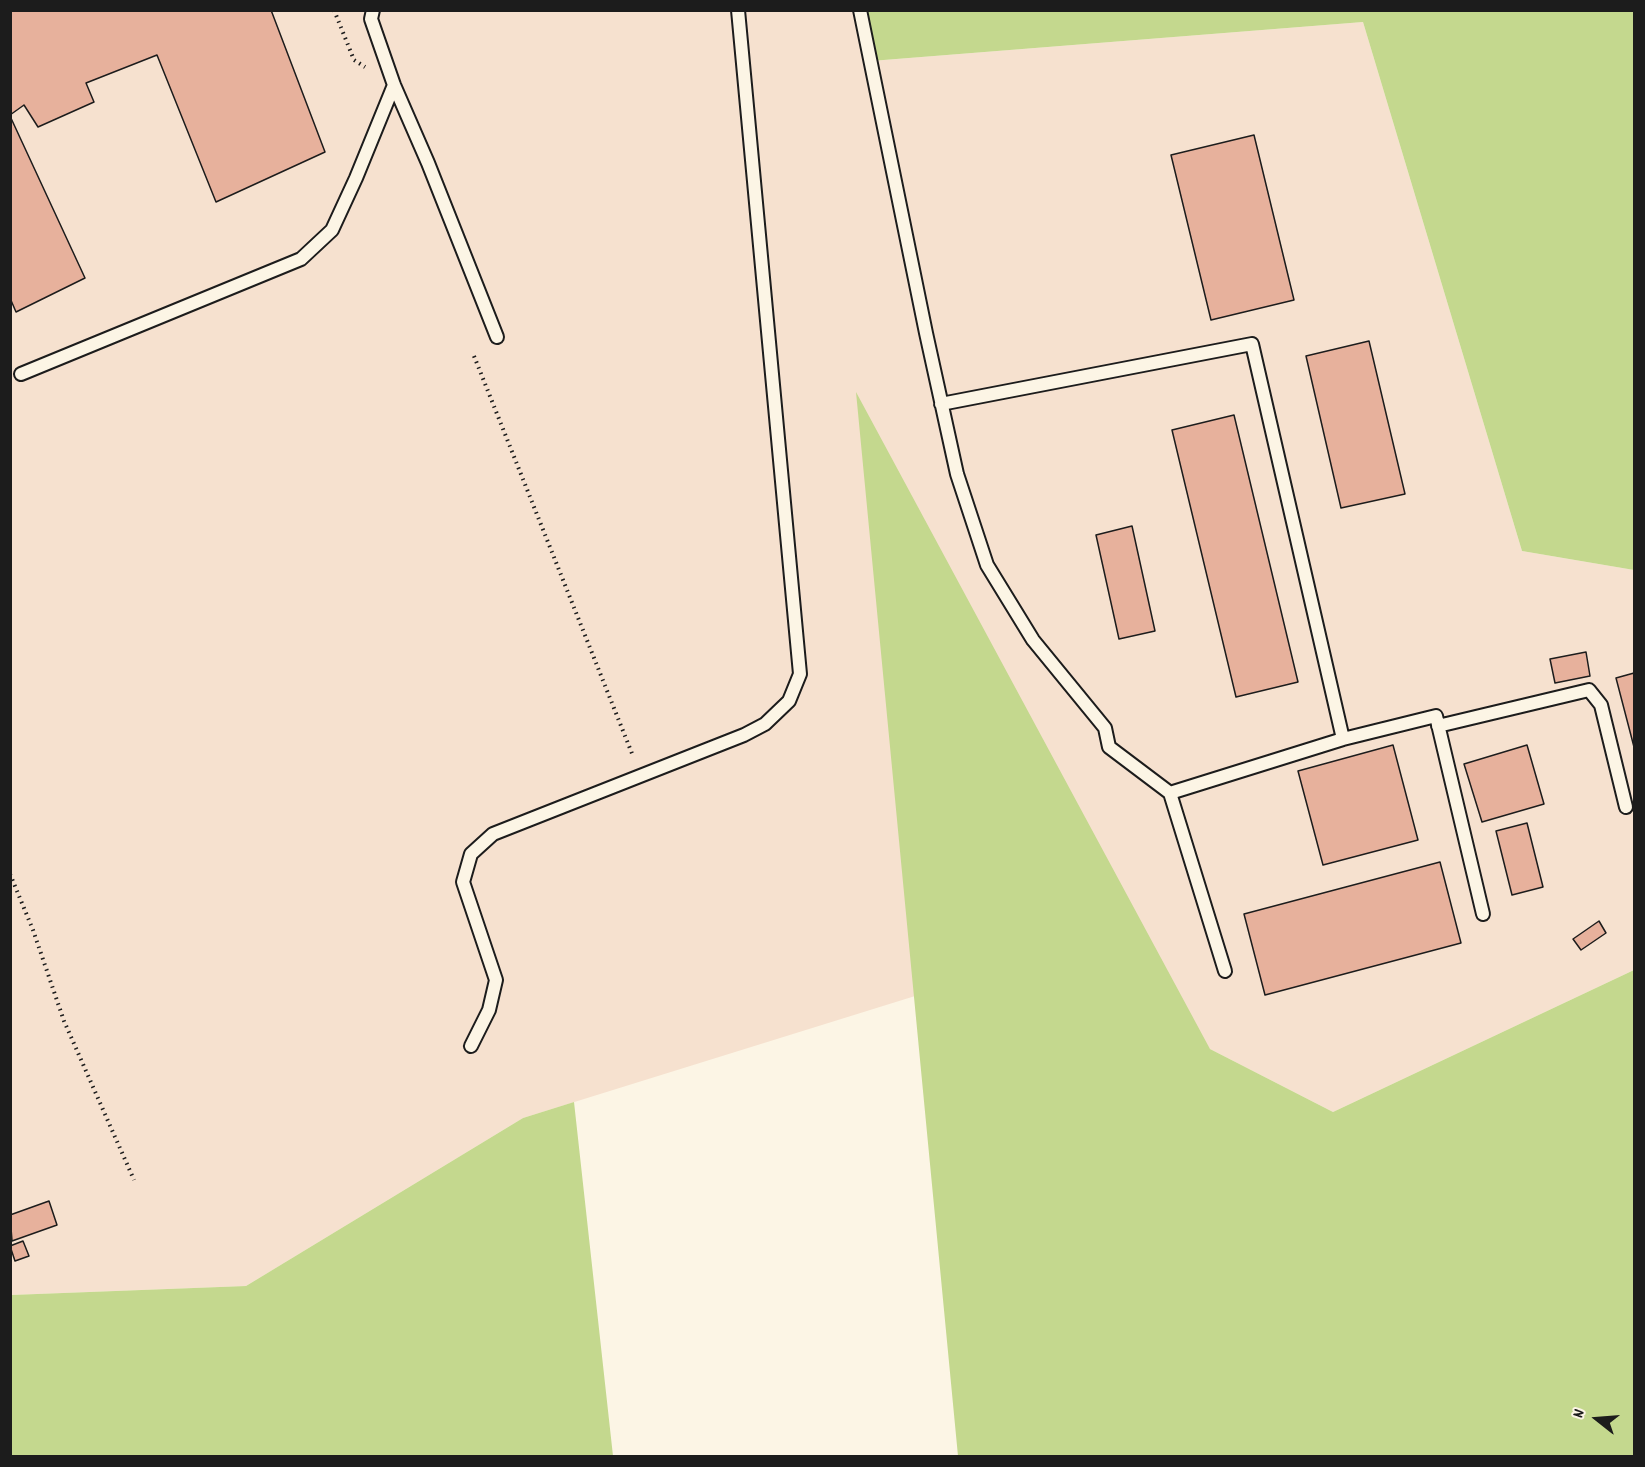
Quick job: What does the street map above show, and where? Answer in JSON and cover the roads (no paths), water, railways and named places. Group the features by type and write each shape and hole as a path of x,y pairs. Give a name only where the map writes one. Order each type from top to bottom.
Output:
{"lane":[{"path":"373,10 371,19 394,85 428,163 497,337"},
{"path":"471,1046 489,1010 496,980 463,882 471,854 493,834 744,735 765,724 789,701 800,674 738,10"},
{"path":"860,10 957,474 987,565 1034,640 1105,728 1109,747 1170,793 1225,971"},
{"path":"21,374 301,260 332,230 394,85"},
{"path":"941,404 1252,344 1343,739"},
{"path":"1438,726 1589,690 1601,705 1626,807"},
{"path":"1170,793 1343,739 1436,716 1483,914"}]}
